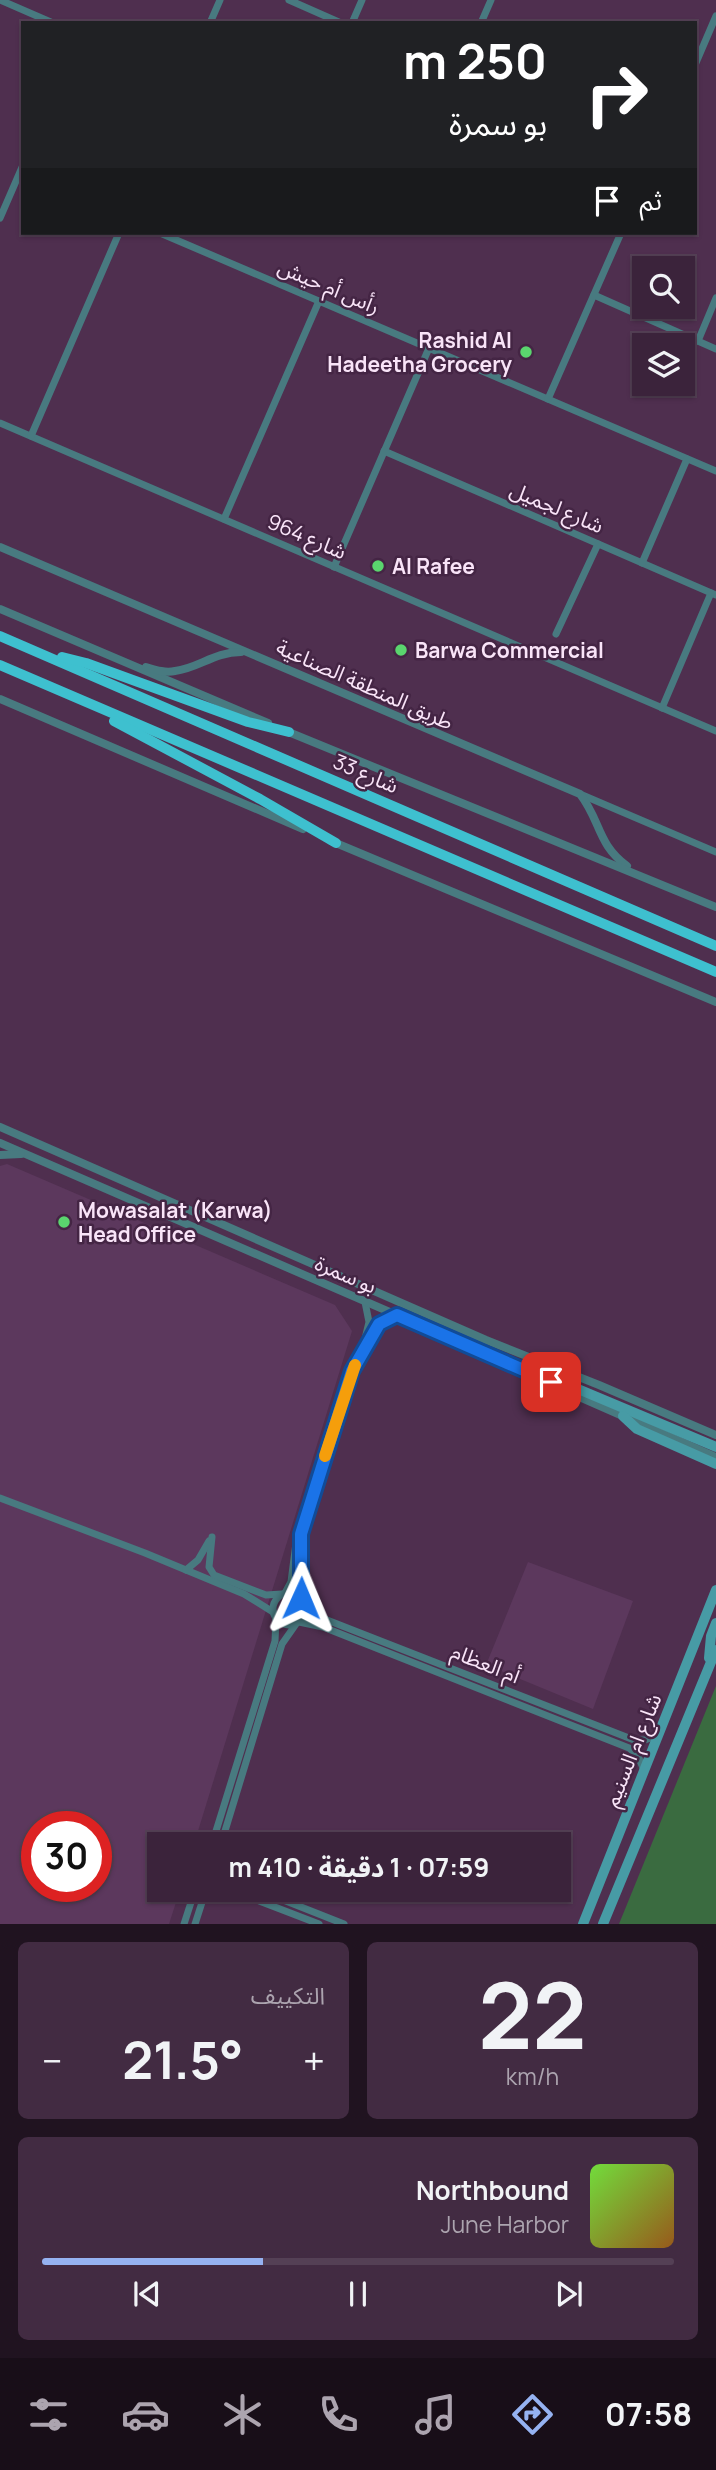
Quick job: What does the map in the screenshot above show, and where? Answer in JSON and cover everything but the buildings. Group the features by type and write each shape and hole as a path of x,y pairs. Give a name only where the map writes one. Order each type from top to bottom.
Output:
{"highway":[{"name":"شارع 33","path":"0,636 716,946"},
{"path":"42,654 86,663 248,722 289,732"},
{"path":"0,665 716,972"},
{"path":"72,696 336,843"}],"main road":[{"path":"551,1382 578,1389 716,1447"},
{"path":"623,1416 637,1429 716,1464"},
{"name":"شارع ام السنيم","path":"583,1924 716,1590"},
{"path":"708,1669 711,1636 716,1623"},
{"name":"شارع ام السنيم","path":"603,1924 716,1650"}],"street":[{"path":"1,0 48,21"},
{"path":"211,21 220,0"},
{"path":"289,0 336,21"},
{"path":"353,21 362,0"},
{"path":"482,21 491,0"},
{"path":"697,60 716,16"},
{"path":"0,218 21,170"},
{"path":"31,436 118,235"},
{"name":"رأس أم حيش","path":"165,235 716,471"},
{"path":"548,399 620,235"},
{"path":"594,295 716,349"},
{"path":"698,341 716,298"},
{"path":"224,519 319,301"},
{"path":"334,567 429,348"},
{"name":"شارع 964","path":"0,423 716,731"},
{"name":"شارع لجميل","path":"384,451 714,594"},
{"path":"642,563 687,459"},
{"path":"556,634 598,544"},
{"name":"طريق المنطقة الصناعية","path":"0,547 716,852"},
{"path":"662,708 714,594"},
{"path":"0,609 289,732 716,907"},
{"path":"120,661 164,671 177,671 214,656 248,652"},
{"path":"0,699 716,1002"},
{"path":"580,794 590,808 607,848 635,873"},
{"name":"بو سمرة","path":"0,1127 486,1340 716,1435"},
{"name":"بو سمرة","path":"0,1143 551,1382 716,1457"},
{"path":"0,1155 27,1155"},
{"path":"362,1351 369,1322 365,1301"},
{"path":"221,1832 275,1641 276,1600 284,1594 291,1582 296,1544 352,1371 379,1324 397,1315"},
{"path":"0,1498 244,1594 288,1625 297,1623"},
{"path":"221,1832 282,1644 305,1614 301,1534"},
{"path":"186,1570 198,1560 212,1537 209,1567 214,1575 266,1595 295,1594 303,1601"},
{"name":"أم العظام","path":"303,1601 327,1620 634,1740 649,1740 658,1735"},
{"name":"أم العظام","path":"297,1623 323,1627 629,1748 638,1756 644,1770"},
{"path":"430,1670 434,1661"},
{"path":"184,1924 191,1902"},
{"path":"195,1924 202,1902"},
{"path":"262,1902 319,1924"},
{"path":"288,1902 344,1924"}],"shaded area":[{"path":"7,1164 335,1305 352,1331 198,1832 147,1832 147,1902 176,1902 169,1924 0,1924 0,1166"},
{"path":"528,1562 633,1601 593,1709 486,1665"}],"green space":[{"path":"716,1686 716,1924 619,1924"}],"slow traffic":[{"path":"325,1456 355,1365"}],"place":[{"name":"Rashid Al Hadeetha Grocery","path":"526,352"},
{"name":"Al Rafee","path":"378,566"},
{"name":"Barwa Commercial","path":"401,650"},
{"name":"Mowasalat (Karwa) Head Office","path":"64,1222"}],"route":[{"path":"301,1598 301,1534 352,1371 381,1322 397,1315 551,1382"}]}
